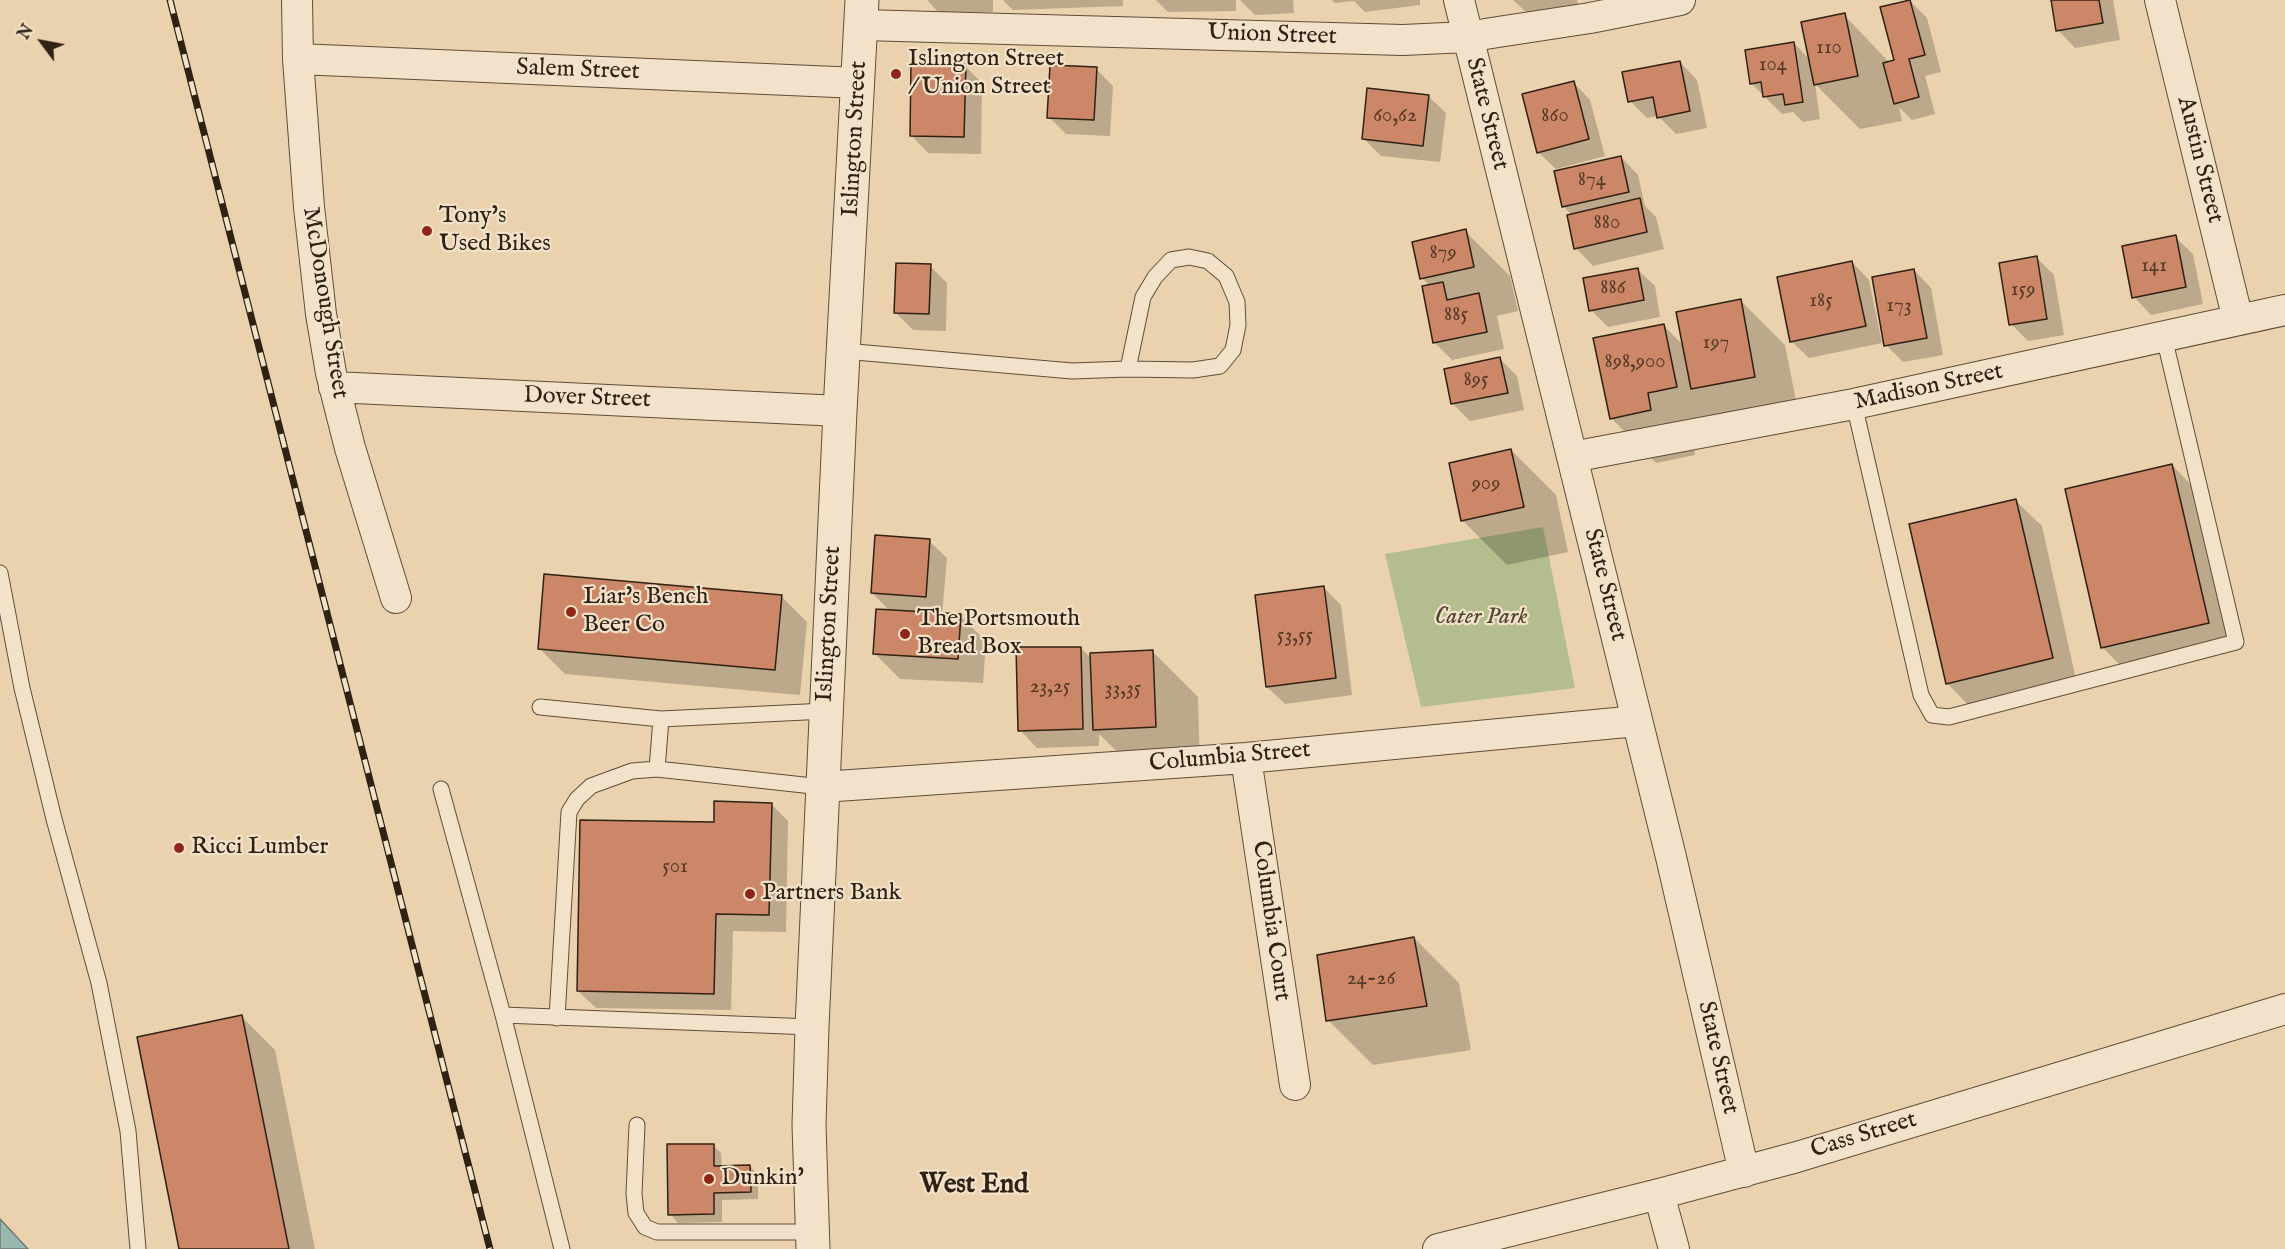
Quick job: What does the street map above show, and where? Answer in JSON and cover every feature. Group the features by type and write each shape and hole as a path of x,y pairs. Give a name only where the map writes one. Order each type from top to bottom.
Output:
{"street":[{"name":"McDonough Street","path":"297,0 298,59 309,207 321,314 334,387 350,448 396,598"},
{"name":"State Street","path":"1459,0 1637,721 1744,1172"},
{"name":"Union Street","path":"862,12 1403,40 1467,37 1590,18 1680,0"},
{"name":"Austin Street","path":"2160,0 2238,320"},
{"name":"Islington Street","path":"813,1241 809,1125 812,1027 840,411 862,12"},
{"name":"Salem Street","path":"298,59 859,82"},
{"name":"Madison Street","path":"1572,457 1854,404 2285,310"},
{"name":"Dover Street","path":"334,387 840,411"},
{"name":"Columbia Street","path":"822,787 1246,758 1637,721"},
{"name":"Columbia Court","path":"1246,758 1294,1085"},
{"name":"Cass Street","path":"1438,1249 1744,1172 2285,1009"},
{"path":"1659,1194 1674,1249"}],"lane":[{"path":"844,351 1072,371 1193,370 1220,366 1233,350 1238,325 1237,302 1226,276 1208,261 1189,257 1171,260 1155,277 1143,297 1128,369"},
{"path":"1854,404 1921,695 1932,715 1949,717 2236,642 2164,337"},
{"path":"0,573 22,688 54,819 99,983 128,1131 138,1249"},
{"path":"540,707 661,719 826,711"},
{"path":"657,769 661,719"},
{"path":"557,1018 569,812 577,799 591,786 632,771 657,769 822,787"},
{"path":"441,789 503,1015 562,1249"},
{"path":"503,1015 812,1027"},
{"path":"637,1125 634,1194 636,1213 645,1227 657,1232 813,1241"}],"green space":[{"name":"Cater Park","path":"1543,527 1575,688 1421,707 1385,554"}],"water":[{"path":"0,1219 28,1249 0,1249"}],"building":[{"path":"1910,0 1925,55 1909,59 1919,97 1894,104 1883,63 1894,60 1880,7"},
{"path":"2051,0 2099,0 2103,23 2056,31"},
{"path":"1845,13 1858,76 1814,85 1801,22"},
{"path":"1794,42 1803,102 1785,105 1783,94 1763,97 1761,82 1750,84 1745,50"},
{"path":"1680,61 1690,111 1657,118 1653,97 1628,102 1622,72"},
{"path":"911,63 966,64 964,137 910,136"},
{"path":"1050,65 1097,67 1094,120 1047,118"},
{"path":"1574,81 1589,139 1537,153 1522,94"},
{"path":"1367,88 1429,95 1423,146 1362,139"},
{"path":"1621,156 1629,192 1562,207 1554,171"},
{"path":"1640,198 1647,232 1574,249 1567,215"},
{"path":"1466,229 1474,267 1420,279 1412,242"},
{"path":"2176,235 2186,287 2132,298 2122,246"},
{"path":"2037,256 2047,319 2009,325 1999,263"},
{"path":"1852,261 1866,326 1790,342 1777,277"},
{"path":"896,263 931,264 929,314 894,313"},
{"path":"1638,268 1644,300 1589,311 1583,278"},
{"path":"1914,269 1927,338 1884,346 1872,277"},
{"path":"1443,282 1447,300 1479,293 1487,332 1433,343 1422,286"},
{"path":"1741,299 1755,377 1691,389 1676,312"},
{"path":"1664,324 1677,387 1648,393 1651,410 1610,419 1593,338"},
{"path":"1500,357 1508,393 1451,404 1444,369"},
{"path":"1511,449 1524,507 1461,521 1449,463"},
{"path":"2172,464 2209,623 2101,648 2065,489"},
{"path":"2016,499 2053,658 1946,684 1909,524"},
{"path":"875,535 930,539 926,597 871,593"},
{"path":"544,574 782,595 775,670 538,649"},
{"path":"1324,586 1336,678 1266,687 1255,595"},
{"path":"876,609 961,614 958,659 873,654"},
{"path":"1016,647 1081,647 1083,729 1018,731"},
{"path":"1153,650 1156,727 1093,730 1090,653"},
{"path":"714,801 772,803 769,915 716,914 714,994 577,991 580,820 714,822"},
{"path":"1414,937 1427,1006 1326,1021 1317,955"},
{"path":"242,1015 289,1249 179,1249 137,1037"},
{"name":"Dunkin'","path":"667,1144 714,1144 714,1166 750,1165 751,1192 714,1193 714,1214 668,1215"}],"railway":[{"path":"170,0 490,1249"}],"place":[{"name":"Islington Street / Union Street","path":"896,74"},
{"name":"Tony's Used Bikes","path":"427,231"},
{"name":"Liar's Bench Beer Co","path":"571,612"},
{"name":"The Portsmouth Bread Box","path":"905,634"},
{"name":"Ricci Lumber","path":"179,848"},
{"name":"Partners Bank","path":"750,894"},
{"name":"Dunkin'","path":"709,1179"}],"district":[{"name":"West End","path":"974,1186"}]}
